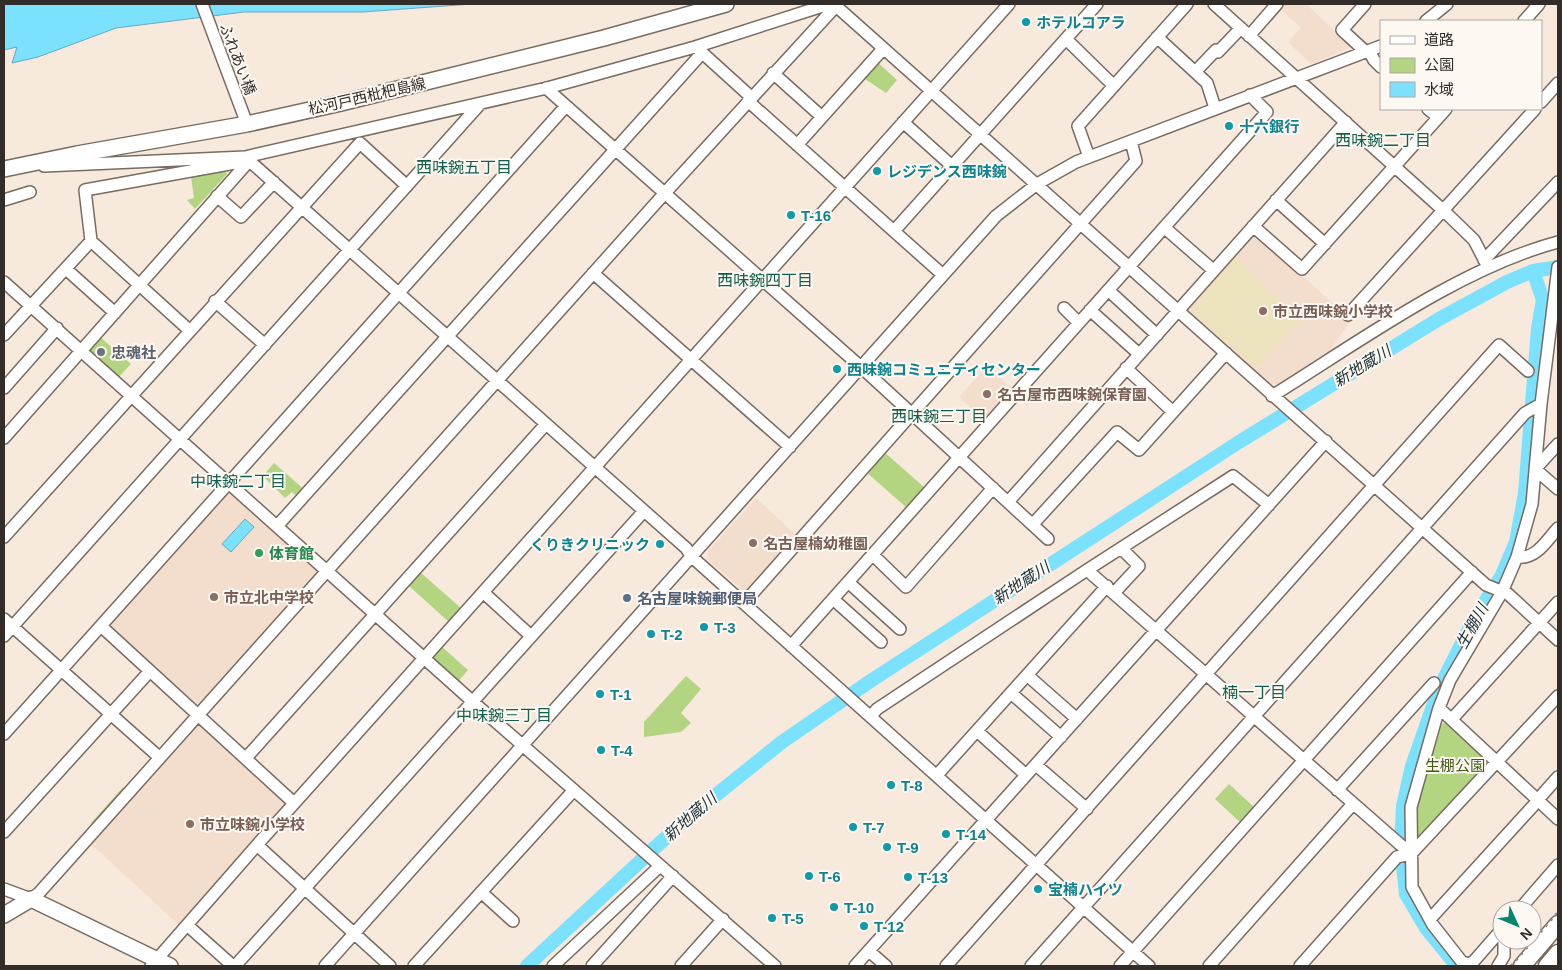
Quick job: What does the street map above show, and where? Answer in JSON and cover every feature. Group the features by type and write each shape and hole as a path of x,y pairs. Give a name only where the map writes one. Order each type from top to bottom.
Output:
{"highway":[{"path":"1522,966 1558,924"},
{"path":"1527,966 1558,930"},
{"path":"1535,966 1558,939"},
{"path":"1547,966 1558,953"}],"main road":[{"name":"松河戸西枇杷島線","path":"4,169 247,124 604,38 726,4"},
{"path":"4,915 31,899 159,964"}],"street":[{"name":"ふれあい橋","path":"202,4 247,124"},
{"path":"833,4 931,92 982,134 1272,396 1326,441 1472,572 1496,590 1508,594 1558,640"},
{"path":"189,330 91,241 85,190 247,159 699,50 833,4"},
{"path":"4,888 31,899 750,99 833,4"},
{"path":"159,964 187,925 294,803 484,593 594,467 1009,4"},
{"path":"894,232 1097,4"},
{"path":"1090,157 1078,126 1187,4"},
{"path":"1214,4 1444,211 1474,240 1486,264"},
{"path":"1195,72 1216,50 1218,52 1245,32 1277,4"},
{"path":"1366,4 1342,30 1380,66"},
{"path":"1427,20 1447,4"},
{"path":"1525,20 1539,4"},
{"path":"1157,37 1207,83 1215,108"},
{"path":"1066,39 1114,86"},
{"path":"326,966 522,743 692,557 996,216 1037,184 1068,166 1215,108 1380,46"},
{"path":"797,145 883,49"},
{"path":"699,50 797,145 943,275"},
{"path":"278,525 615,150 699,50"},
{"path":"773,73 822,117"},
{"path":"1542,101 1558,82"},
{"path":"546,88 861,367 1048,539"},
{"path":"791,646 1267,112 1250,96"},
{"path":"4,636 8,623 181,439 480,104"},
{"path":"4,734 102,627 566,106"},
{"path":"1348,315 1534,110"},
{"path":"1253,226 1302,269 1442,113"},
{"path":"903,122 952,166"},
{"path":"1008,502 1346,122"},
{"path":"744,603 1136,161 1130,141"},
{"path":"4,537 215,301 360,143 407,186"},
{"path":"4,438 217,196 247,159"},
{"path":"36,162 37,167 247,159 686,548 692,557 1149,966"},
{"path":"217,196 241,217 274,182"},
{"path":"1486,264 1558,182"},
{"path":"4,200 30,192"},
{"path":"1276,200 1325,244"},
{"path":"1165,228 1214,270"},
{"path":"4,335 91,241"},
{"path":"1272,396 1486,264 1558,242"},
{"path":"1492,941 1474,962 1469,964 1462,962 1433,925 1431,918 1412,887 1404,852 1411,807 1439,708 1450,680 1496,590 1517,557 1532,504 1538,405 1555,309 1558,267"},
{"path":"66,269 115,313"},
{"path":"593,273 790,448"},
{"path":"4,282 278,525 472,701 723,919 771,965"},
{"path":"1108,290 1156,335"},
{"path":"215,301 265,345"},
{"path":"1064,308 1079,323"},
{"path":"1090,310 1139,354"},
{"path":"4,388 57,328"},
{"path":"946,966 1499,346 1528,371"},
{"path":"1033,524 1117,432 1139,450 1226,353"},
{"path":"1126,368 1173,412"},
{"path":"1031,966 1525,413 1538,405"},
{"path":"246,758 546,424"},
{"path":"855,966 1326,441"},
{"path":"1535,469 1558,444"},
{"path":"1535,469 1558,489"},
{"path":"866,712 877,709 1086,570 1233,476 1269,505"},
{"path":"873,555 906,586 993,488"},
{"path":"187,925 234,966 644,511"},
{"path":"1517,557 1529,558 1535,554 1558,528"},
{"path":"937,775 1027,675 1110,589 1139,566 1121,548"},
{"path":"1086,570 1110,589 1337,790 1404,852"},
{"path":"1120,966 1472,572"},
{"path":"848,582 900,629"},
{"path":"484,593 531,636"},
{"path":"833,599 881,642"},
{"path":"1452,719 1558,602"},
{"path":"8,623 159,757"},
{"path":"102,627 294,803"},
{"path":"4,832 150,671"},
{"path":"1027,675 1077,719"},
{"path":"1337,790 1434,683"},
{"path":"1011,693 1061,736"},
{"path":"1300,966 1404,852 1500,763 1558,696"},
{"path":"1439,708 1558,819"},
{"path":"977,730 1026,775"},
{"path":"1500,763 1515,770 1558,809"},
{"path":"1036,764 1087,809"},
{"path":"1514,777 1515,785 1533,806 1558,829"},
{"path":"1542,795 1558,777"},
{"path":"414,966 574,790"},
{"path":"1209,966 1352,805"},
{"path":"1431,918 1533,806"},
{"path":"257,845 390,966"},
{"path":"1528,900 1558,865"},
{"path":"553,966 660,866"},
{"path":"592,966 672,876"},
{"path":"1541,885 1558,880"},
{"path":"481,892 513,922"},
{"path":"681,966 723,919"},
{"path":"1498,966 1504,956 1504,950"},
{"path":"869,951 886,966"}],"shaded area":[{"path":"1279,4 1306,4 1352,47 1311,64 1288,42 1301,28 1277,6"},
{"name":"市立西味鋺小学校","path":"1252,233 1257,234 1351,320 1327,355 1283,382 1267,386 1185,314 1185,309"},
{"name":"名古屋市西味鋺保育園","path":"987,366 1015,391 986,421 959,397"},
{"name":"市立北中学校","path":"232,490 319,570 199,706 109,627 109,624 228,491"},
{"name":"名古屋楠幼稚園","path":"756,498 797,536 746,593 707,559 708,551"},
{"name":"市立味鋺小学校","path":"198,721 289,800 180,926 90,843"}],"green space":[{"path":"876,61 897,80 886,93 862,77"},
{"path":"225,170 227,174 195,209 187,200 194,198 191,177"},
{"path":"99,336 131,364 117,379 87,352"},
{"path":"883,451 925,488 907,508 865,471"},
{"path":"274,463 306,491 299,498 292,492 285,498 263,476"},
{"path":"420,572 462,609 450,623 408,585"},
{"path":"440,645 468,670 457,683 428,657"},
{"path":"686,676 701,689 681,713 691,723 681,732 644,737 644,722"},
{"name":"生棚公園","path":"1445,722 1489,763 1422,838 1416,836 1418,802 1442,724"},
{"path":"1229,784 1256,809 1242,824 1215,799"},
{"path":"123,787 125,790 93,825 91,823"}],"sand":[{"path":"1236,258 1301,320 1256,368 1191,309"}],"water":[{"path":"4,4 472,4 363,12 244,12 116,28 38,57 12,63 17,47 4,50"},
{"path":"245,519 254,527 231,552 222,544"}],"waterway":[{"name":"新地蔵川","path":"527,966 686,819 782,742 872,680 1239,442 1439,319 1507,282 1533,271 1558,267"},
{"name":"生棚川","path":"1457,966 1426,928 1406,894 1401,846 1403,806 1412,766 1439,689 1474,619 1501,577 1516,542 1525,493 1538,328 1543,300 1533,271"}],"railway":[{"path":"1511,966 1558,912"}],"place":[{"name":"ホテルコアラ","path":"1026,22"},
{"name":"十六銀行","path":"1229,126"},
{"name":"レジデンス西味鋺","path":"877,171"},
{"name":"T-16","path":"791,215"},
{"name":"市立西味鋺小学校","path":"1263,311"},
{"name":"忠魂社","path":"101,352"},
{"name":"西味鋺コミュニティセンター","path":"837,369"},
{"name":"名古屋市西味鋺保育園","path":"987,394"},
{"name":"名古屋楠幼稚園","path":"753,543"},
{"name":"くりきクリニック","path":"660,544"},
{"name":"体育館","path":"259,553"},
{"name":"市立北中学校","path":"214,597"},
{"name":"名古屋味鋺郵便局","path":"627,598"},
{"name":"T-3","path":"704,627"},
{"name":"T-2","path":"651,634"},
{"name":"T-1","path":"600,694"},
{"name":"T-4","path":"601,750"},
{"name":"T-8","path":"891,785"},
{"name":"市立味鋺小学校","path":"190,824"},
{"name":"T-7","path":"853,827"},
{"name":"T-14","path":"946,834"},
{"name":"T-9","path":"887,847"},
{"name":"T-6","path":"809,876"},
{"name":"T-13","path":"908,877"},
{"name":"宝楠ハイツ","path":"1038,889"},
{"name":"T-10","path":"834,907"},
{"name":"T-5","path":"772,918"},
{"name":"T-12","path":"864,926"}],"district":[{"name":"西味鋺二丁目","path":"1383,140"},
{"name":"西味鋺五丁目","path":"464,167"},
{"name":"西味鋺四丁目","path":"765,280"},
{"name":"西味鋺三丁目","path":"939,416"},
{"name":"中味鋺二丁目","path":"238,481"},
{"name":"楠一丁目","path":"1254,692"},
{"name":"中味鋺三丁目","path":"504,715"}]}
